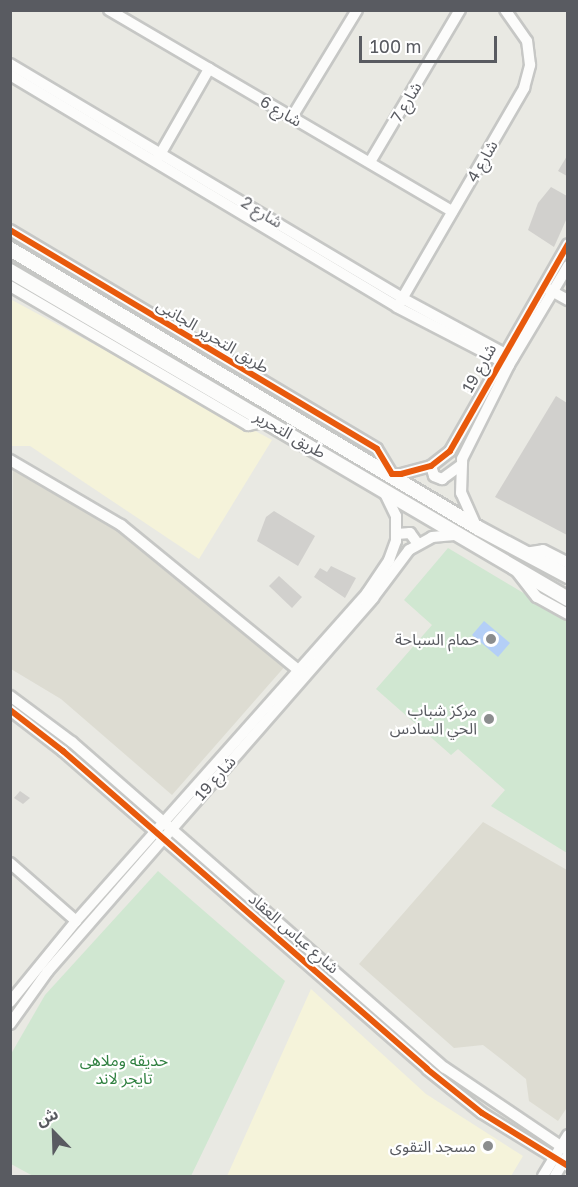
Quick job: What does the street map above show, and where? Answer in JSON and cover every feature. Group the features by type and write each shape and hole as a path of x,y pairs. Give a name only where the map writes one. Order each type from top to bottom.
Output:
{"street":[{"name":"شارع 6","path":"109,10 452,211"},
{"path":"292,117 357,10"},
{"name":"شارع 7","path":"370,162 460,10"},
{"name":"شارع 4","path":"400,303 524,88 530,65 527,41 505,10"},
{"name":"شارع 2","path":"10,64 400,303 511,362"},
{"path":"159,157 210,69"},
{"name":"شارع 2","path":"10,75 159,157"},
{"name":"طريق التحرير الجانبى","path":"10,230 377,449 392,474"},
{"name":"شارع 19","path":"460,465 548,289 567,244"},
{"name":"طريق التحرير","path":"10,249 476,526 567,576"},
{"name":"شارع 19","path":"431,466 450,451 501,356 567,266"},
{"path":"11,276 248,425 268,421"},
{"name":"طريق التحرير","path":"11,276 268,421 567,599"},
{"path":"548,289 567,300"},
{"path":"113,332 121,329 125,318"},
{"path":"145,351 146,340 154,335"},
{"path":"10,460 121,525 297,669"},
{"path":"392,474 431,466 432,474 442,479 460,465"},
{"path":"460,465 463,502 476,526"},
{"name":"شارع 19","path":"167,826 297,669 370,596 390,560 397,534 393,506 382,489"},
{"path":"397,534 410,533 418,544 439,535 462,536"},
{"name":"شارع 19","path":"10,1002 76,921 158,836 418,544"},
{"path":"525,553 543,550 567,563"},
{"path":"514,567 537,597 567,614"},
{"name":"شارع عباس العقاد","path":"10,696 72,742 445,1068 563,1157"},
{"name":"شارع عباس العقاد","path":"10,710 427,1069 482,1113 563,1157"},
{"name":"شارع 19","path":"10,1024 48,971 158,836"},
{"path":"10,863 76,921"},
{"path":"555,1176 563,1157 567,1135"},
{"path":"543,1176 563,1157"}],"shaded area":[{"path":"12,300 272,440 199,559 30,446 11,446"},
{"path":"13,464 120,525 287,664 172,795 61,699 11,669"},
{"path":"483,822 567,870 568,1106 558,1121 529,1101 526,1079 505,1062 483,1045 454,1048 359,964"},
{"path":"311,989 426,1094 523,1156 511,1176 227,1176"}],"green space":[{"name":"مركز شباب الحي السادس","path":"448,548 567,619 567,853 491,806 505,790 458,749 451,755 376,689 432,625 404,600"},
{"name":"حديقه وملاهى تايجر لاند","path":"158,871 285,981 191,1176 33,1176 11,1164 11,1054 45,995"}],"water":[{"name":"حمام السباحة","path":"484,621 510,643 498,657 472,635"}],"building":[{"path":"567,156 567,176 558,171"},
{"path":"551,187 567,196 567,218 554,247 528,230 538,203"},
{"path":"556,396 567,403 567,535 495,497"},
{"path":"274,511 315,536 298,566 257,541 266,517"},
{"path":"331,566 356,578 345,598 314,577 320,568 327,572"},
{"path":"279,576 302,597 292,608 269,586"},
{"path":"20,791 30,798 23,804 14,798"}],"cycle path":[{"path":"10,230 377,449 392,474 401,474 431,466 450,451 568,244"},
{"path":"10,710 63,751 427,1069 482,1113 568,1166"}],"place":[{"name":"حمام السباحة","path":"491,639"},
{"name":"مركز شباب الحي السادس","path":"489,719"},
{"name":"مسجد التقوى","path":"488,1146"}]}
